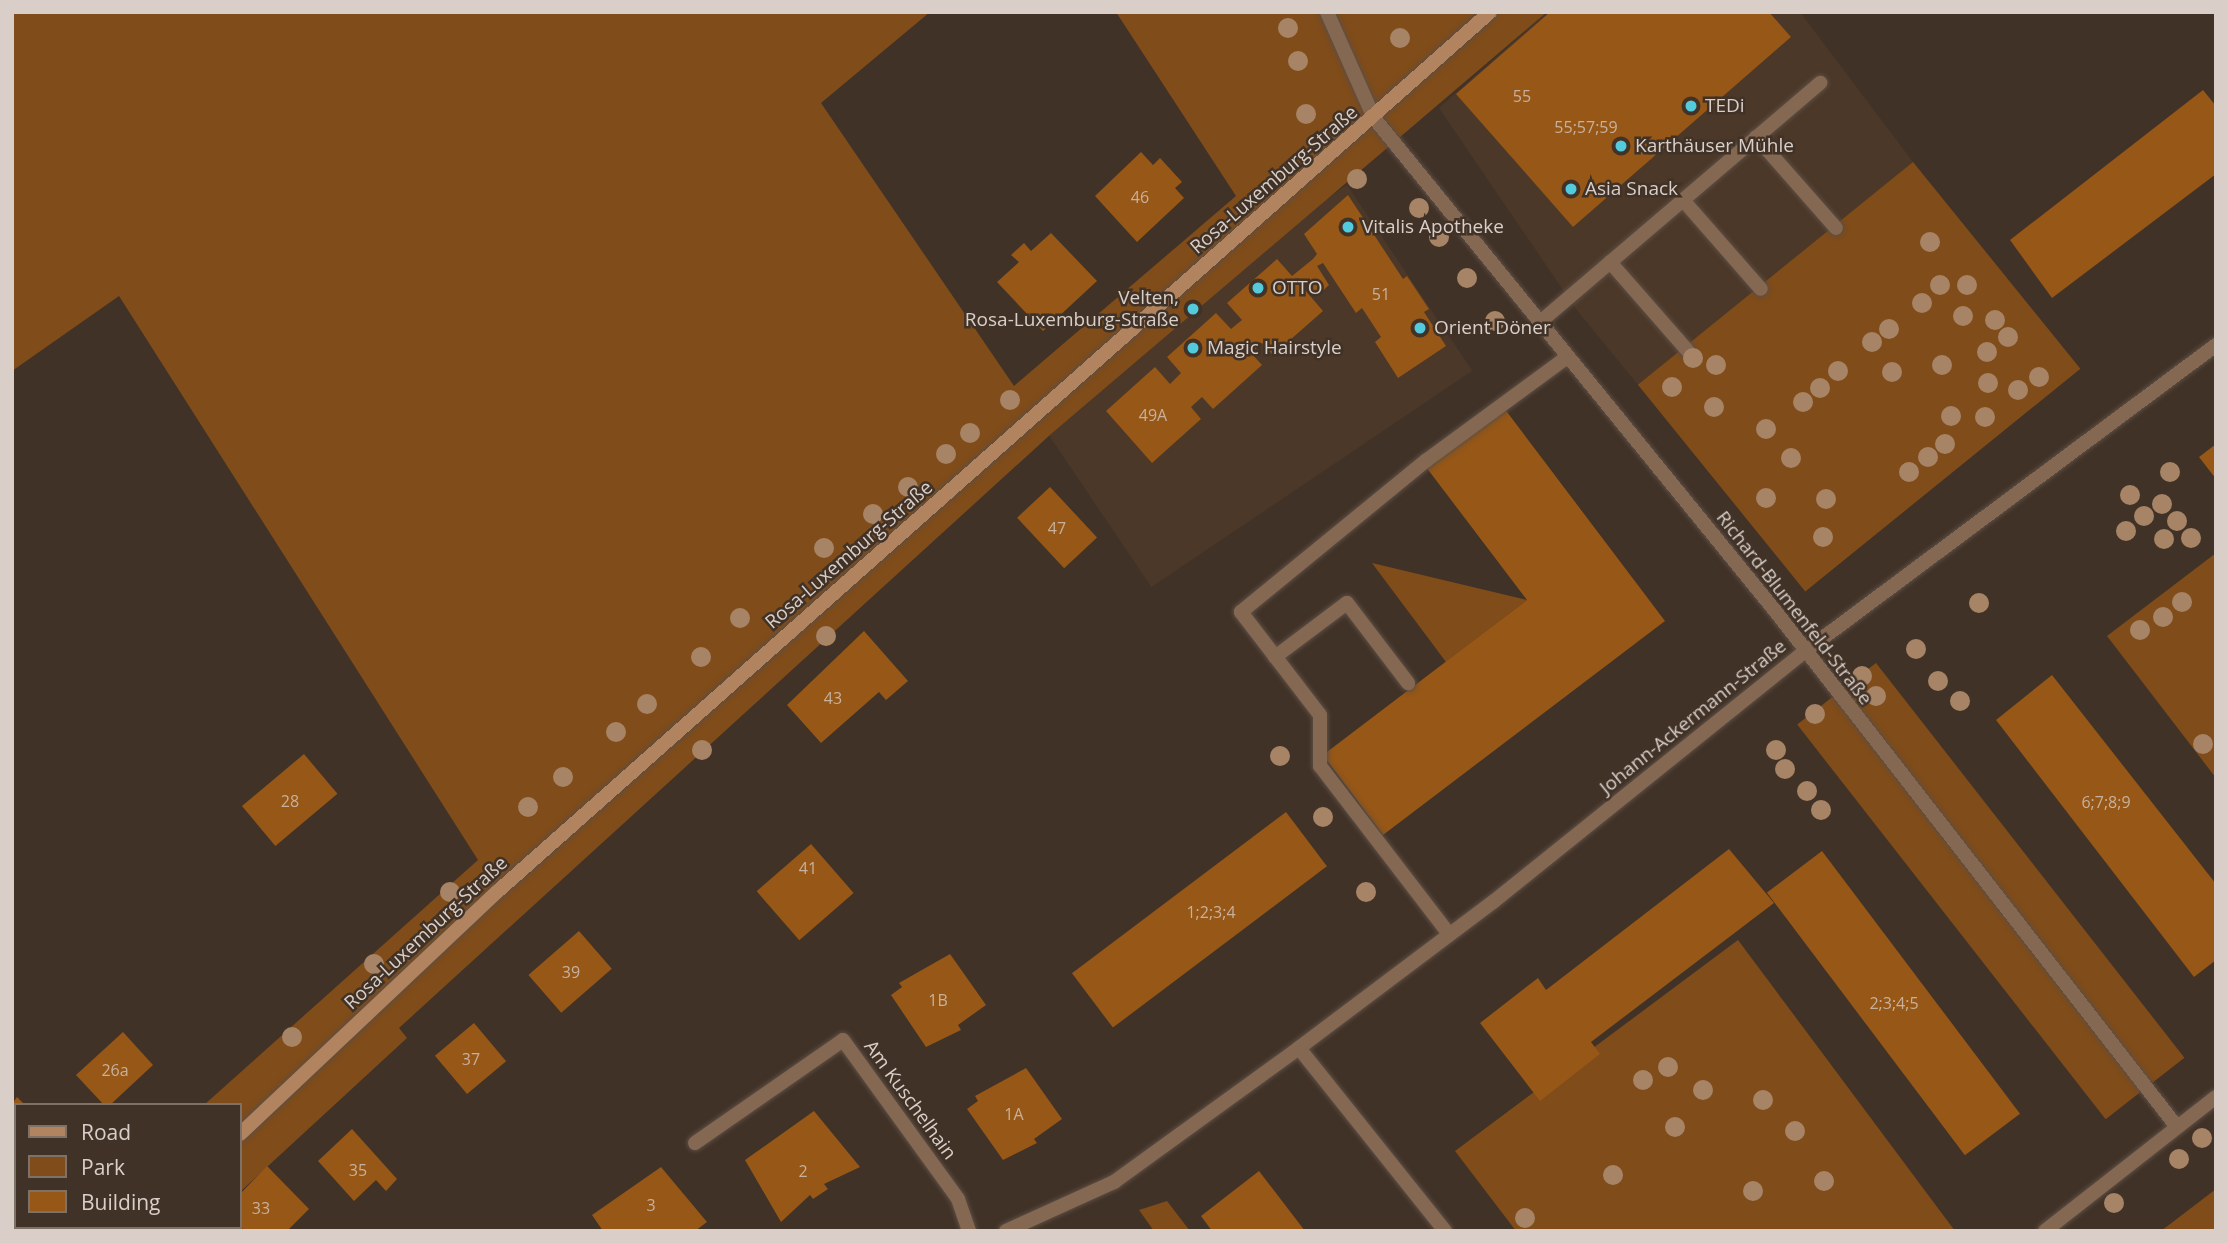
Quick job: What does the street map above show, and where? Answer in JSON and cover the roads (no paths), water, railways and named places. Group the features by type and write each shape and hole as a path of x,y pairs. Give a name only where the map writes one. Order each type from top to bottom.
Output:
{"main road":[{"name":"Rosa-Luxemburg-Straße","path":"242,1132 509,882 1374,118 1490,12"}],"street":[{"name":"Richard-Blumenfeld-Straße","path":"1327,12 1374,118 1804,652 2177,1127"},
{"path":"1539,323 1820,83"},
{"path":"1756,137 1836,228"},
{"path":"1683,200 1761,289"},
{"path":"1611,262 1688,351"},
{"name":"Johann-Ackermann-Straße","path":"1299,1048 1449,934 1804,652 2216,345"},
{"path":"1449,934 1320,766 1320,715 1241,612 1427,460 1567,357"},
{"path":"1275,657 1347,603 1408,683"},
{"name":"Am Kuschelhain","path":"695,1143 843,1040 958,1199 969,1231"},
{"path":"1006,1231 1114,1182 1299,1048 1444,1231"},
{"path":"2045,1231 2216,1097"}],"place":[{"name":"TEDi","path":"1691,106"},
{"name":"Karthäuser Mühle","path":"1621,146"},
{"name":"Asia Snack","path":"1571,189"},
{"name":"Vitalis Apotheke","path":"1348,227"},
{"name":"OTTO","path":"1258,288"},
{"name":"Velten, Rosa-Luxemburg-Straße","path":"1193,309"},
{"name":"Orient Döner","path":"1420,328"},
{"name":"Magic Hairstyle","path":"1193,348"}]}
